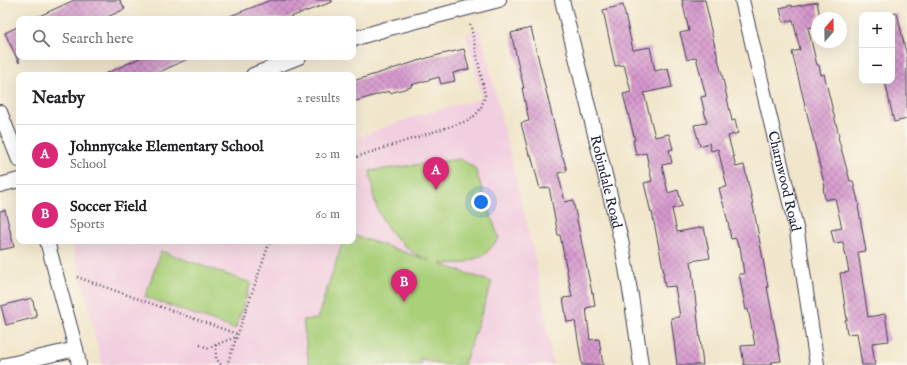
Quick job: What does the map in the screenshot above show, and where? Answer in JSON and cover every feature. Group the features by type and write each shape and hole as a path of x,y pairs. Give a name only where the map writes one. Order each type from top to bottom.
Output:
{"street":[{"path":"356,38 499,0"},
{"name":"Robindale Road","path":"562,0 621,240 641,365"},
{"name":"Charnwood Road","path":"742,0 797,232 817,365"},
{"path":"261,72 291,60"},
{"path":"0,112 16,152"},
{"path":"0,185 16,181"},
{"path":"48,244 79,365"},
{"path":"6,365 76,349"}],"path":[{"path":"356,157 467,121 475,117 483,105 485,95 467,8"},
{"path":"227,365 269,244"},
{"path":"77,277 237,336"},
{"path":"200,345 208,348 237,336"},
{"path":"216,345 216,358 221,365"}],"shaded area":[{"path":"480,29 535,258 553,365 102,365 84,287 72,244 356,244 356,138 407,119 482,98 466,33"}],"green space":[{"path":"460,159 475,168 499,239 484,255 464,263 440,264 492,282 464,365 441,365 419,358 422,365 309,365 303,320 317,319 342,244 356,244 356,236 431,261 419,256 404,246 386,226 375,202 370,171"},
{"path":"161,251 251,283 235,329 145,297"}],"building":[{"path":"74,0 120,0 125,9 110,16 39,16"},
{"path":"271,0 332,0 332,2 293,16 230,16"},
{"path":"682,0 705,0 732,121 735,120 738,133 728,136 736,167 744,165 752,200 781,361 771,362 772,365 744,365 741,346 755,345 739,274 744,274 740,246 738,247 736,238 731,239 719,188 727,187 718,149 711,151 709,143 700,146 694,125 707,123 701,97 706,96 696,57 687,60 680,33 689,31"},
{"path":"817,2 819,12 811,12 811,27 808,28 811,48 813,48 821,75 824,74 838,137 850,181 853,181 859,205 866,251 858,252 868,317 885,314 889,341 872,343 875,365 862,365 857,333 847,334 845,320 847,320 840,273 849,272 843,242 834,243 831,230 842,228 835,198 825,200 823,187 825,187 792,52 800,50 793,20 783,22 780,8 792,5 792,7"},
{"path":"623,5 633,50 650,47 655,71 668,68 672,87 644,93 655,137 669,134 673,149 669,150 672,163 662,165 668,193 678,190 682,206 672,209 677,232 704,227 710,258 691,261 703,365 677,365 671,318 680,317 675,286 665,287 664,273 652,212 651,213 644,183 652,181 646,153 636,155 633,140 635,140 623,94 631,92 624,65 615,66 603,10"},
{"path":"895,13 897,13 907,57 907,119 894,122 886,84 895,84"},
{"path":"16,28 16,57 5,33"},
{"path":"531,28 562,157 567,171 558,173 565,202 573,200 593,293 595,306 586,308 590,340 599,339 603,365 582,365 575,321 567,322 563,298 572,297 549,187 540,189 521,123 529,121 522,88 524,88 511,33"},
{"path":"464,49 469,69 453,73 455,81 441,84 439,77 411,85 411,87 390,93 389,91 356,101 356,80 434,56"},
{"path":"136,60 186,60 160,72 110,72"},
{"path":"5,210 14,247 0,250 0,211"},
{"path":"32,298 37,317 6,325 1,306"}],"place":[{"name":"Johnnycake Elementary School","path":"436,190"},
{"name":"Soccer Field","path":"404,302"}]}
